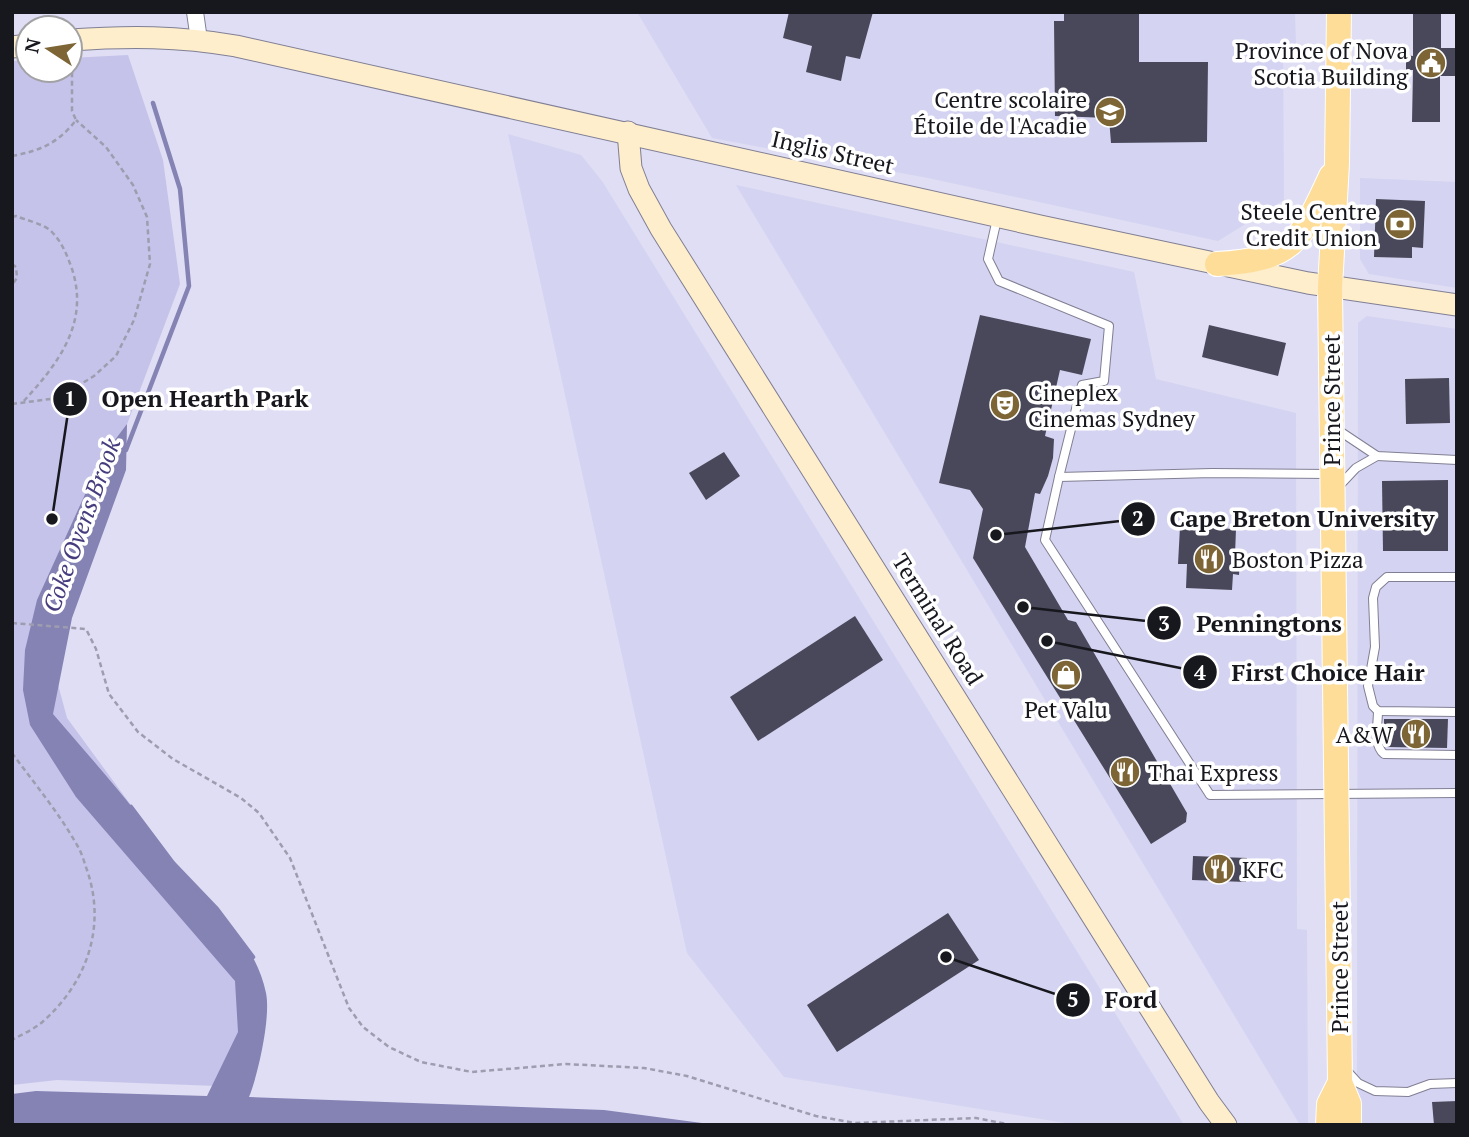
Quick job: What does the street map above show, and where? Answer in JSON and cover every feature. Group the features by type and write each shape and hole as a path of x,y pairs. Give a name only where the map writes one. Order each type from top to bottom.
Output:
{"main road":[{"name":"Prince Street","path":"1339,12 1337,163 1331,287 1331,426 1340,1072 1349,1104 1349,1125"},
{"path":"1217,264 1258,261 1298,239 1311,220 1337,163"},
{"name":"Prince Street","path":"1328,1125 1329,1104 1340,1072"}],"street":[{"path":"195,12 200,40"},
{"name":"Inglis Street","path":"84,39 151,36 200,40 628,132 1217,264 1331,287 1457,305"},
{"name":"Terminal Road","path":"628,132 631,168 661,229 1209,1102 1226,1125"}],"lane":[{"path":"998,216 988,259 999,281 1109,326 1104,381 1082,385 1045,540 1210,795 1457,793"},
{"path":"1331,426 1377,456 1457,460"},
{"path":"1059,477 1212,473 1332,484 1377,456"},
{"path":"1457,578 1387,577 1376,587 1373,607 1374,655 1368,686 1373,706 1378,712 1379,751 1384,754 1457,755"},
{"path":"1378,712 1457,712"},
{"path":"1340,1072 1375,1091 1408,1092 1430,1084 1457,1083"}],"path":[{"path":"12,404 58,398 94,376 116,356 134,320 150,264 147,217 133,184 106,147 76,120 72,111 72,84"},
{"path":"12,156 49,146 66,134 76,120"},
{"path":"12,217 16,216 49,229 65,250 75,279 76,310 70,337 52,370 23,403"},
{"path":"12,264 16,267 17,278 12,285"},
{"path":"12,623 86,629 96,649 109,694 138,732 173,759 241,798 259,813 290,858 349,1008 363,1027 389,1047 421,1062 472,1072 566,1064 644,1068 687,1076 816,1116 855,1123 976,1118 1012,1125"},
{"path":"12,753 78,846 92,886 95,915 92,947 83,972 71,992 39,1024 12,1040"}],"shaded area":[{"name":"Centre scolaire Étoile de l'Acadie","path":"637,12 1295,12 1296,47 1283,47 1284,200 1218,241 928,178 712,138"},
{"path":"128,55 163,160 180,284 55,615 49,651 67,718 244,956 245,1026 217,1086 57,1080 12,1085 12,61 14,84 84,84 84,57"},
{"path":"508,134 581,155 602,181 1184,1125 1078,1125 784,1077 687,953"},
{"path":"1360,178 1457,182 1457,288 1369,274 1360,259"},
{"path":"736,185 1134,272 1156,379 1296,413 1297,929 1307,930 1308,1125 1300,1125"},
{"path":"1367,316 1457,329 1457,1125 1357,1125 1358,323"}],"water":[{"path":"127,424 126,470 72,618 53,714 141,818 174,864 229,923 252,956 266,993 267,1016 263,1046 249,1097 604,1110 717,1125 12,1125 12,1094 36,1091 207,1096 238,1032 235,981 76,797 30,725 23,690 25,650 37,600 102,457"}],"building":[{"path":"789,12 873,12 860,59 846,56 841,81 806,72 812,46 783,38"},
{"name":"Centre scolaire Étoile de l'Acadie","path":"1064,12 1139,12 1139,62 1208,62 1207,142 1111,143 1109,118 1055,116 1054,21 1064,21"},
{"name":"Province of Nova Scotia Building","path":"1413,12 1441,12 1441,48 1457,48 1457,76 1440,76 1440,122 1412,122 1413,70 1406,70 1406,55 1413,56"},
{"name":"Steele Centre Credit Union","path":"1376,199 1425,201 1423,248 1412,247 1412,258 1374,257"},
{"path":"980,315 1091,339 1082,375 1060,370 1045,436 1054,439 1053,458 1040,494 1035,493 1025,547 1068,620 1076,622 1187,813 1186,822 1151,844 973,558 983,509 970,490 939,483"},
{"path":"1209,325 1286,343 1278,376 1202,357"},
{"path":"1449,378 1450,423 1406,424 1405,379"},
{"path":"724,452 740,476 706,500 689,473"},
{"path":"1448,480 1448,551 1383,551 1382,481"},
{"name":"Boston Pizza","path":"1180,527 1236,529 1235,555 1240,555 1239,575 1233,574 1232,590 1186,588 1187,564 1178,564"},
{"path":"855,616 883,660 758,741 730,697"},
{"name":"A&W","path":"1384,719 1448,719 1447,748 1387,747 1384,740"},
{"name":"KFC","path":"1193,856 1247,858 1246,882 1192,880"},
{"path":"948,913 979,960 837,1052 807,1005"},
{"path":"1457,1101 1457,1125 1434,1125 1432,1102"}],"waterway":[{"name":"Coke Ovens Brook","path":"126,450 189,286 180,189 153,103"},
{"name":"Coke Ovens Brook","path":"131,807 173,863 217,909 253,957"}],"place":[{"name":"Province of Nova Scotia Building","path":"1431,63"},
{"name":"Centre scolaire Étoile de l'Acadie","path":"1110,112"},
{"name":"Steele Centre Credit Union","path":"1400,224"},
{"name":"Cineplex Cinemas Sydney","path":"1005,405"},
{"name":"Open Hearth Park","path":"52,519"},
{"name":"Cape Breton University","path":"996,535"},
{"name":"Boston Pizza","path":"1209,559"},
{"name":"Penningtons","path":"1023,607"},
{"name":"First Choice Hair","path":"1047,641"},
{"name":"Pet Valu","path":"1066,675"},
{"name":"A&W","path":"1416,734"},
{"name":"Thai Express","path":"1125,772"},
{"name":"KFC","path":"1219,869"},
{"name":"Ford","path":"946,957"}]}
